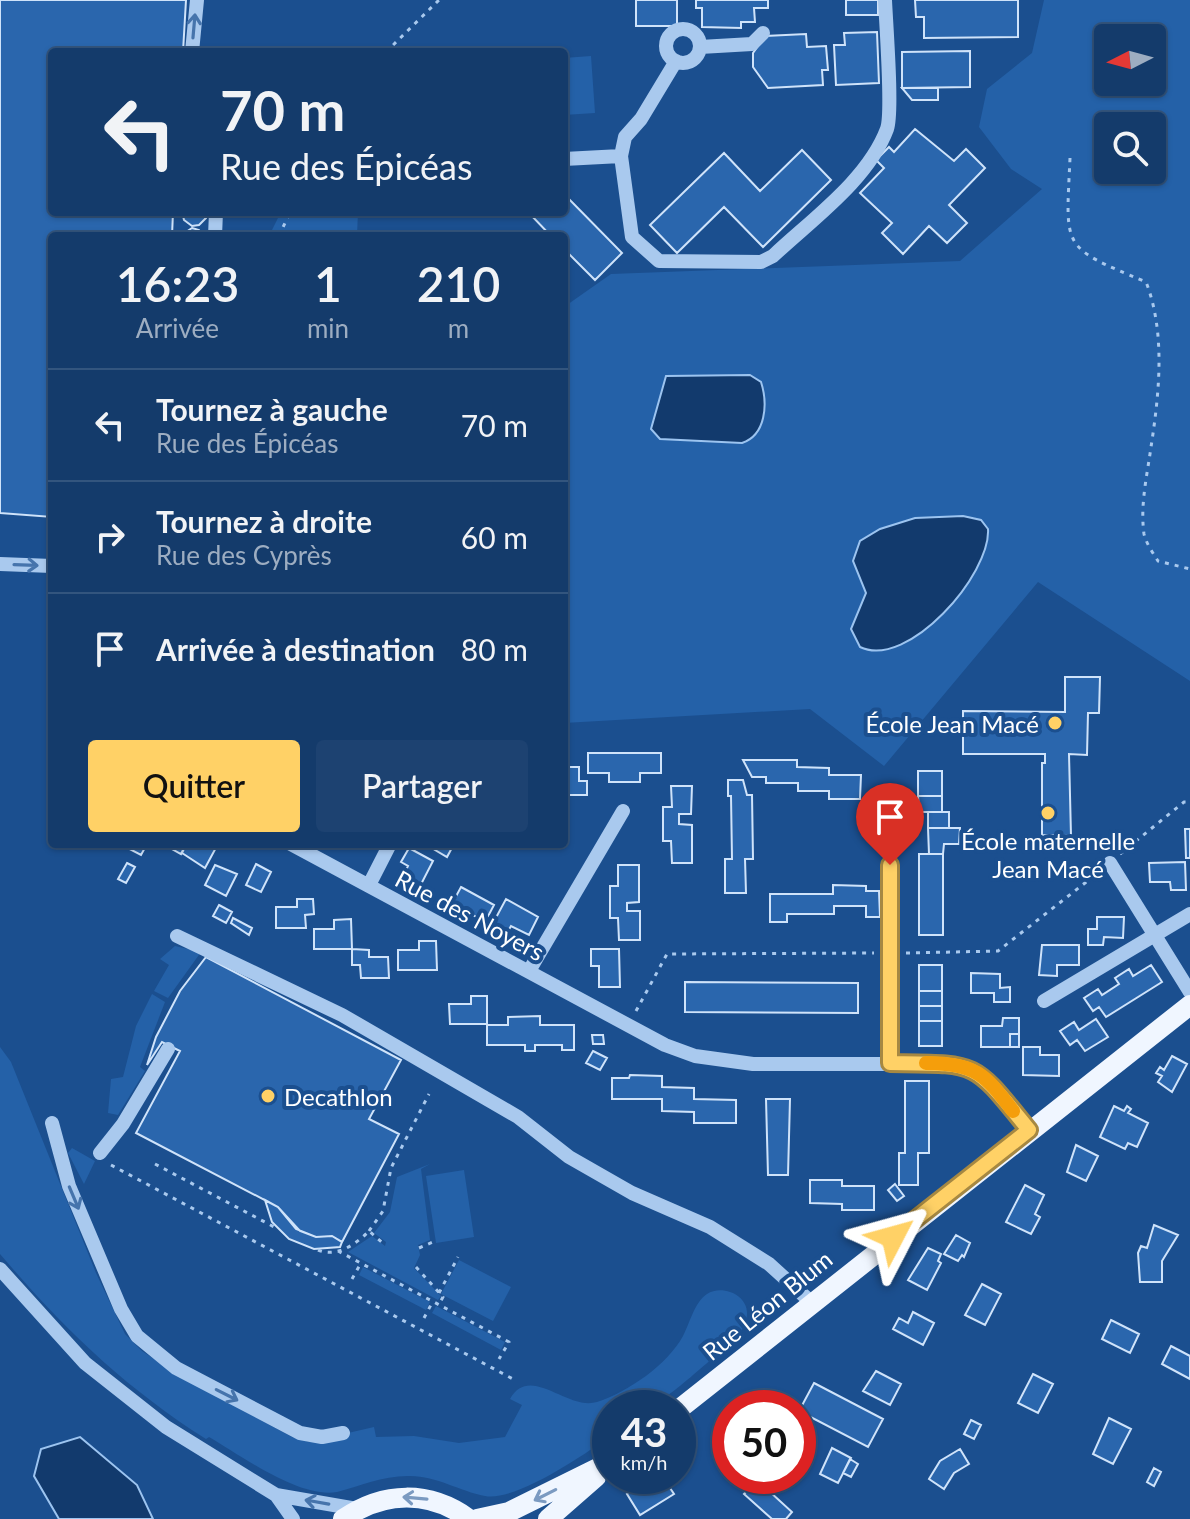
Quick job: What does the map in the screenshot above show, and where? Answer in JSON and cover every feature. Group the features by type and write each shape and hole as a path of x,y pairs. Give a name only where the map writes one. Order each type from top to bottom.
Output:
{"main road":[{"name":"Rue Léon Blum","path":"696,1395 1190,1005"},
{"path":"477,1519 509,1512 592,1472"},
{"path":"548,1519 592,1479"},
{"path":"350,1514 374,1502 409,1496 444,1504 469,1519"}],"street":[{"path":"192,48 197,0"},
{"path":"700,47 694,58 676,61 641,119 625,137 621,156 632,237 659,261 761,262 773,256 844,189 872,154 888,126 885,0"},
{"path":"676,61 667,51 672,33 691,31 700,47"},
{"path":"700,47 752,44 763,33"},
{"path":"568,159 621,156"},
{"path":"0,564 48,566"},
{"path":"529,971 623,811"},
{"name":"Rue des Noyers","path":"299,848 665,1045 720,1061 957,1064 975,1070 988,1079 1029,1130"},
{"path":"369,885 388,848"},
{"path":"1110,863 1190,992"},
{"path":"890,865 890,1063"},
{"path":"1044,1001 1190,914"},
{"path":"177,936 342,1015 518,1117 569,1157 632,1193 710,1227 769,1264 811,1302"},
{"path":"100,1153 123,1124 168,1049"},
{"path":"52,1123 69,1186 121,1309 137,1336 176,1368 300,1433 322,1437 343,1433"},
{"path":"0,1269 85,1363 166,1427 276,1495 350,1514"},
{"path":"276,1495 293,1519"}],"path":[{"path":"390,48 439,0"},
{"path":"1070,158 1069,234 1079,250 1146,282 1152,296 1158,350 1158,399 1144,493 1144,537 1158,561 1190,569"},
{"path":"628,1025 667,954 998,951 1184,802 1190,802"},
{"path":"338,1251 355,1244 383,1211 391,1168 429,1094"},
{"path":"155,1164 278,1229"},
{"path":"111,1165 513,1379"},
{"path":"369,1231 385,1245"},
{"path":"419,1248 433,1242"},
{"path":"318,1250 338,1251 509,1342 499,1359"},
{"path":"439,1293 458,1257"},
{"path":"352,1279 361,1263"},
{"path":"416,1267 443,1297 439,1304"},
{"path":"424,1318 433,1301"}],"shaded area":[{"path":"1044,0 1190,0 1190,681 1038,582 884,766 810,709 568,723 568,304 611,274 960,261 1042,189 1011,169 979,127 987,89 1032,53"},
{"path":"591,56 595,113 568,115 568,58"},
{"path":"279,216 358,216 357,232 271,232"},
{"path":"750,375 761,382 764,409 760,426 750,439 742,443 660,439 651,429 666,376"},
{"path":"963,516 981,520 988,529 985,548 976,570 961,592 943,614 901,645 879,650 860,647 851,629 866,593 853,561 860,541 880,529 915,518"},
{"path":"175,946 201,952 168,998 154,991 169,965 160,959"},
{"path":"152,994 165,1002 140,1067 145,1071 118,1115 108,1113 111,1079 123,1077 136,1026"},
{"path":"0,1047 11,1062 96,1273 125,1334 142,1351 183,1378 292,1437 309,1442 374,1427 376,1437 414,1436 459,1443 505,1437 522,1405 510,1399 518,1389 528,1386 592,1402 592,1449 550,1475 498,1496 475,1494 418,1476 380,1479 337,1492 306,1489 271,1474 209,1437 206,1439 148,1399 71,1331 0,1254"},
{"path":"72,1148 95,1161 84,1184 68,1153"},
{"path":"430,1164 421,1169 430,1240 418,1245 420,1255 414,1268 441,1296 438,1300 348,1252 372,1236 385,1246 386,1242 374,1233 390,1212 397,1177"},
{"path":"464,1170 474,1237 436,1243 426,1176"},
{"path":"459,1260 511,1287 493,1321 441,1294"},
{"path":"363,1267 430,1302 426,1310 359,1275"},
{"path":"720,1290 733,1293 746,1307 743,1329 674,1390 624,1390 657,1367 676,1347 696,1308 707,1294"},
{"path":"436,1306 505,1342 501,1350 432,1313"},
{"path":"80,1437 137,1485 153,1519 59,1519 34,1476 41,1449"}],"building":[{"path":"0,0 186,0 183,48 48,48 48,216 173,216 172,232 48,232 48,517 0,513"},
{"path":"636,0 677,0 677,26 636,26"},
{"path":"696,0 768,0 768,8 754,8 755,22 741,22 741,28 702,27 702,8 696,8"},
{"path":"846,0 878,0 878,15 846,15"},
{"path":"915,0 1018,0 1018,37 924,38 924,17 916,17"},
{"path":"877,32 879,83 836,85 834,45 845,45 844,33"},
{"path":"806,34 807,47 826,46 828,70 822,70 823,85 768,88 753,67 753,53 765,36"},
{"path":"970,51 970,87 902,88 902,52"},
{"path":"902,88 938,88 938,100 912,100"},
{"path":"915,129 954,161 966,149 985,168 949,205 967,223 947,243 929,226 903,254 882,233 892,223 860,193 884,168 876,160 889,147 894,152"},
{"path":"802,150 831,180 763,247 724,207 677,253 650,225 724,153 760,191"},
{"path":"568,198 622,253 595,280 568,253 568,232 547,232 532,216 568,216"},
{"path":"183,216 206,216 199,225 192,226"},
{"path":"1065,677 1100,677 1099,713 1088,713 1087,755 1069,754 1071,836 1042,835 1042,763 1045,763 1045,754 963,754 963,711 1065,712"},
{"path":"588,753 661,753 661,773 640,773 640,782 609,782 609,773 588,773"},
{"path":"743,760 797,760 797,767 829,768 829,775 861,775 860,799 829,799 829,791 798,791 798,783 766,783 766,777 752,777"},
{"path":"568,767 579,767 579,781 587,781 587,795 568,795"},
{"path":"918,771 942,771 942,796 918,796"},
{"path":"728,780 743,780 747,795 752,795 753,859 745,859 746,893 725,893 725,859 732,859"},
{"path":"671,786 692,786 691,814 679,814 679,824 692,825 692,863 672,863 671,841 663,841 663,807 672,807"},
{"path":"918,796 942,796 942,812 919,812"},
{"path":"928,812 949,812 949,828 928,828"},
{"path":"928,828 960,828 959,844 944,844 943,854 929,854"},
{"path":"1185,829 1190,829 1190,858 1186,858"},
{"path":"128,848 145,848 141,855"},
{"path":"170,848 184,848 181,854"},
{"path":"184,848 216,848 205,868 182,853"},
{"path":"409,848 433,861 416,894 399,884 408,866 401,862"},
{"path":"432,848 452,848 447,857"},
{"path":"919,854 943,854 943,935 919,935"},
{"path":"1185,862 1186,890 1171,890 1170,882 1150,882 1149,863"},
{"path":"127,863 135,867 126,883 118,879"},
{"path":"256,864 271,872 261,892 246,885"},
{"path":"215,865 237,874 226,896 205,885"},
{"path":"618,865 639,865 639,902 627,903 627,911 640,911 640,940 619,940 618,918 610,918 610,886 618,886"},
{"path":"833,885 866,886 866,891 879,891 880,917 866,917 866,906 834,906 834,914 787,914 787,922 770,922 770,894 833,894"},
{"path":"461,887 494,905 485,922 466,911 462,919 448,911"},
{"path":"297,899 313,899 314,914 305,915 306,928 276,928 276,907 297,907"},
{"path":"506,899 538,917 529,935 511,926 507,933 492,925"},
{"path":"219,905 232,912 226,923 213,916"},
{"path":"1097,917 1124,917 1123,938 1104,937 1103,945 1088,945 1088,929 1097,929"},
{"path":"233,918 252,928 249,935 231,923"},
{"path":"351,919 352,949 314,949 314,929 334,929 334,920"},
{"path":"419,941 436,941 437,970 398,970 398,950 419,950"},
{"path":"1042,945 1079,945 1079,965 1057,965 1057,976 1039,975"},
{"path":"352,949 369,950 369,957 388,957 389,978 361,978 360,965 352,965"},
{"path":"591,949 619,949 620,987 599,987 599,966 591,966"},
{"name":"Decathlon","path":"206,957 401,1060 369,1119 399,1134 342,1242 332,1236 316,1237 300,1231 278,1207 136,1133 180,1051 162,1042 147,1065 156,1037 180,991"},
{"path":"919,965 942,965 942,991 919,991"},
{"path":"1151,965 1162,982 1106,1017 1099,1007 1093,1011 1084,998 1098,989 1102,995 1119,984 1115,978 1129,969 1133,976"},
{"path":"971,973 1000,974 1000,988 1010,987 1010,1002 994,1002 994,993 971,993"},
{"path":"685,982 858,983 858,1013 685,1012"},
{"path":"919,991 942,991 942,1006 919,1006"},
{"path":"471,996 487,996 487,1024 450,1024 449,1004 471,1004"},
{"path":"919,1006 942,1006 942,1021 919,1021"},
{"path":"540,1016 540,1025 574,1025 574,1050 562,1050 562,1045 535,1045 535,1051 525,1051 525,1045 487,1045 487,1025 508,1025 508,1017"},
{"path":"1003,1018 1019,1018 1019,1034 1010,1034 1010,1047 981,1047 981,1026 1002,1026"},
{"path":"1096,1019 1108,1037 1085,1051 1077,1040 1070,1045 1060,1031 1074,1022 1079,1030"},
{"path":"919,1021 942,1021 942,1046 919,1046"},
{"path":"1010,1034 1019,1034 1019,1047 1010,1047"},
{"path":"592,1035 603,1035 604,1044 593,1044"},
{"path":"1023,1047 1040,1047 1040,1055 1059,1055 1059,1076 1023,1075"},
{"path":"593,1051 607,1058 600,1070 586,1063"},
{"path":"1172,1056 1187,1064 1172,1092 1158,1082 1162,1076 1156,1073 1160,1067 1164,1070"},
{"path":"630,1075 662,1076 662,1087 694,1088 694,1099 736,1100 736,1123 694,1123 694,1112 662,1111 662,1099 612,1099 612,1078 629,1078"},
{"path":"905,1081 929,1081 929,1153 918,1153 918,1185 899,1185 899,1153 905,1153"},
{"path":"766,1099 790,1099 788,1175 768,1175"},
{"path":"1114,1106 1124,1111 1127,1106 1131,1109 1128,1113 1148,1123 1137,1147 1128,1143 1125,1149 1100,1137"},
{"path":"1076,1145 1098,1156 1086,1181 1067,1172"},
{"path":"810,1180 842,1180 842,1186 874,1186 874,1210 842,1210 842,1204 810,1203"},
{"path":"895,1184 904,1196 897,1201 888,1190"},
{"path":"1025,1185 1044,1195 1035,1214 1040,1217 1031,1234 1006,1222"},
{"path":"265,1200 278,1207 296,1229 316,1237 332,1236 342,1242 340,1247 314,1249 289,1239 272,1222"},
{"path":"1154,1225 1178,1235 1162,1261 1162,1282 1140,1282 1138,1253 1141,1246 1147,1248"},
{"path":"956,1235 970,1243 964,1257 962,1255 958,1261 944,1254"},
{"path":"928,1248 941,1254 938,1261 941,1263 927,1290 908,1280"},
{"path":"982,1284 1001,1294 985,1325 965,1315"},
{"path":"913,1312 934,1323 923,1345 893,1329 899,1318 908,1323"},
{"path":"1111,1320 1139,1334 1130,1353 1102,1339"},
{"path":"1171,1346 1190,1356 1190,1379 1162,1364"},
{"path":"876,1371 901,1384 890,1405 863,1391"},
{"path":"1033,1374 1053,1384 1038,1413 1018,1403"},
{"path":"814,1383 883,1419 868,1447 816,1420 816,1390 810,1390"},
{"path":"1109,1418 1131,1429 1113,1464 1093,1454"},
{"path":"971,1420 981,1425 974,1439 964,1434"},
{"path":"832,1448 851,1458 838,1483 820,1474"},
{"path":"960,1449 969,1464 954,1473 944,1489 929,1479 940,1461"},
{"path":"850,1459 858,1464 851,1477 843,1473"},
{"path":"1154,1468 1161,1472 1154,1486 1147,1482"},
{"path":"627,1494 674,1494 640,1515"},
{"path":"744,1494 772,1494 792,1512 786,1519 772,1519"}],"slow traffic":[{"path":"926,1063 957,1064 975,1070 988,1079 1013,1111"}],"place":[{"name":"École Jean Macé","path":"1055,723"},
{"name":"École maternelle Jean Macé","path":"1048,813"},
{"name":"Decathlon","path":"268,1096"}],"route":[{"path":"890,865 890,1063 957,1064 975,1070 988,1079 1029,1130 893,1237"}]}
